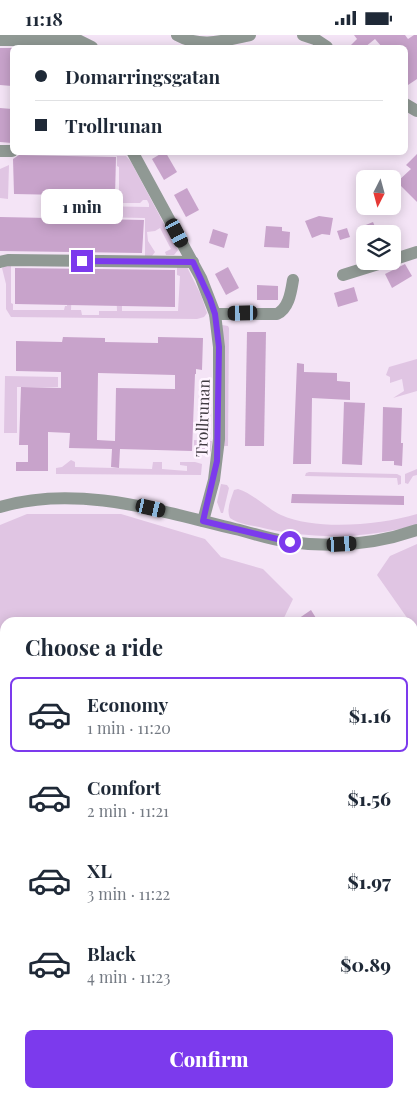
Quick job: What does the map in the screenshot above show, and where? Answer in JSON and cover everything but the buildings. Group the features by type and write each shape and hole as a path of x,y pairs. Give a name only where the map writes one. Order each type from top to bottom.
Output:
{"street":[{"path":"177,35 195,43 203,43 250,35"},
{"path":"303,35 315,39 324,45"},
{"path":"0,39 73,40 88,45"},
{"name":"Trollrunan","path":"134,155 193,262 215,314 219,347 219,439 214,481 203,521"},
{"path":"401,257 417,252"},
{"path":"0,262 8,260 193,262"},
{"path":"343,275 359,270"},
{"path":"215,314 277,314 282,311 290,296 293,280"},
{"path":"0,507 23,502 92,499 125,503 290,542 314,544 374,541 417,530"}],"shaded area":[{"path":"117,156 126,156 131,162 178,250 174,255 166,255 165,252 171,249 160,228 147,232 148,241 155,252 152,256 145,256 145,218 91,217 92,206 149,207 147,200 143,200 140,203 119,203 119,167 117,166"},
{"path":"9,165 8,199 0,198 0,169"},
{"path":"11,263 11,303 13,304 13,310 64,310 65,306 67,306 67,287 72,287 71,310 81,310 82,315 99,315 99,311 117,311 116,285 122,288 122,311 178,311 180,276 177,275 177,265 187,267 201,295 207,313 204,317 197,319 11,317 6,309 6,284 2,268"},
{"path":"222,325 229,328 228,446 223,446"},
{"path":"417,359 417,391 393,398 404,391 402,379 390,383 390,377 386,375 389,367"},
{"path":"5,376 58,377 58,387 17,387 17,433 4,433"},
{"path":"194,440 212,441 211,451 208,454 203,454 203,456 194,454"},
{"path":"71,460 75,462 75,467 152,469 153,462 162,462 162,469 187,471 187,466 180,465 180,462 202,464 201,475 56,474 56,468 62,467"},
{"path":"417,469 417,475 413,476 408,484 405,483 405,474"},
{"path":"309,472 397,474 401,476 401,484 398,485 397,478 305,476"},
{"path":"221,484 227,485 229,488 223,513 221,513 217,502"},
{"path":"238,489 281,515 296,520 330,525 349,525 385,521 417,514 417,525 377,533 318,536 244,524 230,518 229,504 234,490"},
{"path":"27,514 121,514 205,539 221,557 263,569 293,599 284,617 0,617 0,525"},
{"path":"417,544 417,617 406,617 377,575 390,556"}],"route":[{"path":"82,261 193,262 210,299 219,337 219,439 214,481 203,521 290,542"}]}
